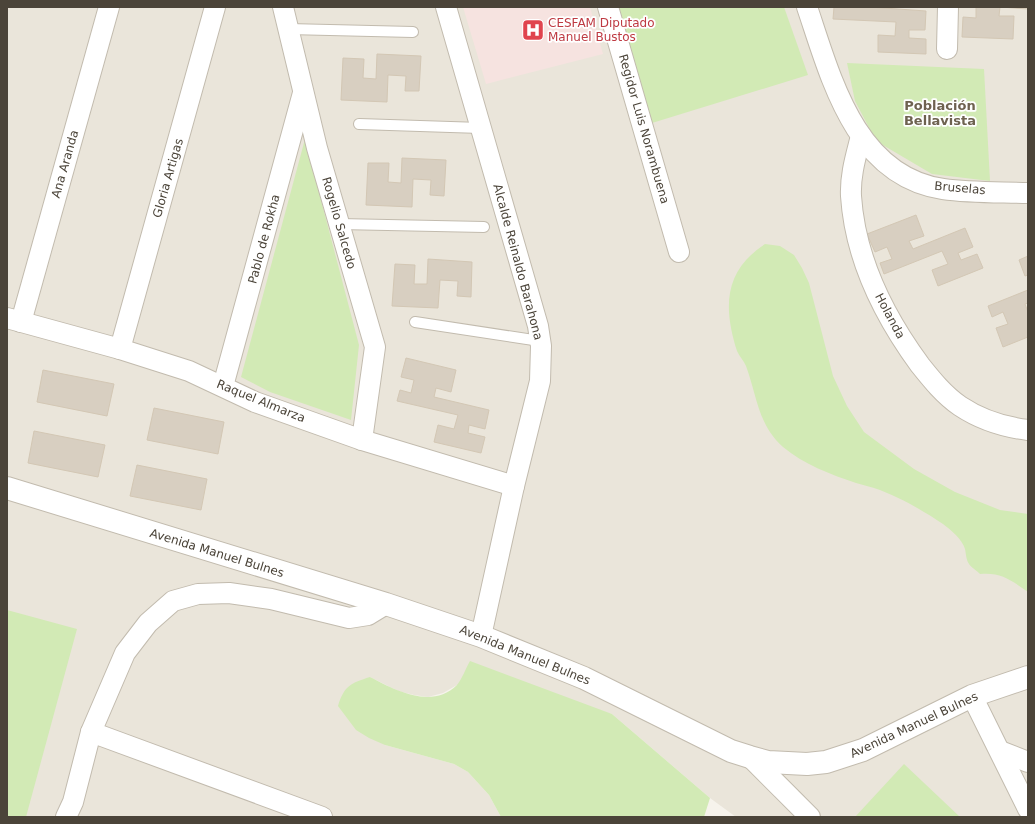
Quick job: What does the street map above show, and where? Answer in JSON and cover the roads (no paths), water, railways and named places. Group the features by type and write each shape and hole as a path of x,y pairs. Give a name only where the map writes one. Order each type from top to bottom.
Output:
{"street":[{"name":"Ana Aranda","path":"14,320 109,7"},
{"name":"Gloria Artigas","path":"120,349 216,7"},
{"name":"Rogelio Salcedo","path":"283,7 317,148 375,347 362,440"},
{"name":"Alcalde Reinaldo Barahona","path":"446,7 538,326 542,366 540,381 514,486 481,636"},
{"name":"Regidor Luis Norambuena","path":"608,7 679,252"},
{"name":"Bruselas","path":"807,7 838,96 861,136 878,157 899,173 926,185 943,188 1028,193"},
{"path":"947,49 948,7"},
{"name":"Pablo de Rokha","path":"223,386 304,92"},
{"name":"Holanda","path":"861,136 852,173 851,196 855,222 867,270 892,324 925,371 944,392 959,405 993,422 1028,430"},
{"name":"Raquel Almarza","path":"14,320 120,349 189,372 223,386 255,402 362,440 514,486"},
{"name":"Avenida Manuel Bulnes","path":"7,488 386,604 481,636 584,678 732,751 768,762 794,764 826,762 845,757 863,750 972,696 1028,677"},
{"path":"66,817 73,802 91,732 125,653 148,623 173,601 198,594 229,593 271,600 349,618 368,615 386,604"},
{"path":"972,696 1028,809"},
{"path":"91,732 322,817"},
{"path":"1000,751 1028,762"},
{"path":"750,757 810,817"}],"lane":[{"path":"288,29 413,32"},
{"path":"359,124 481,128"},
{"path":"339,224 484,227"},
{"path":"415,322 540,341"}],"place":[{"name":"CESFAM Diputado Manuel Bustos","path":"533,30"}],"district":[{"name":"Población Bellavista","path":"940,112"}]}
